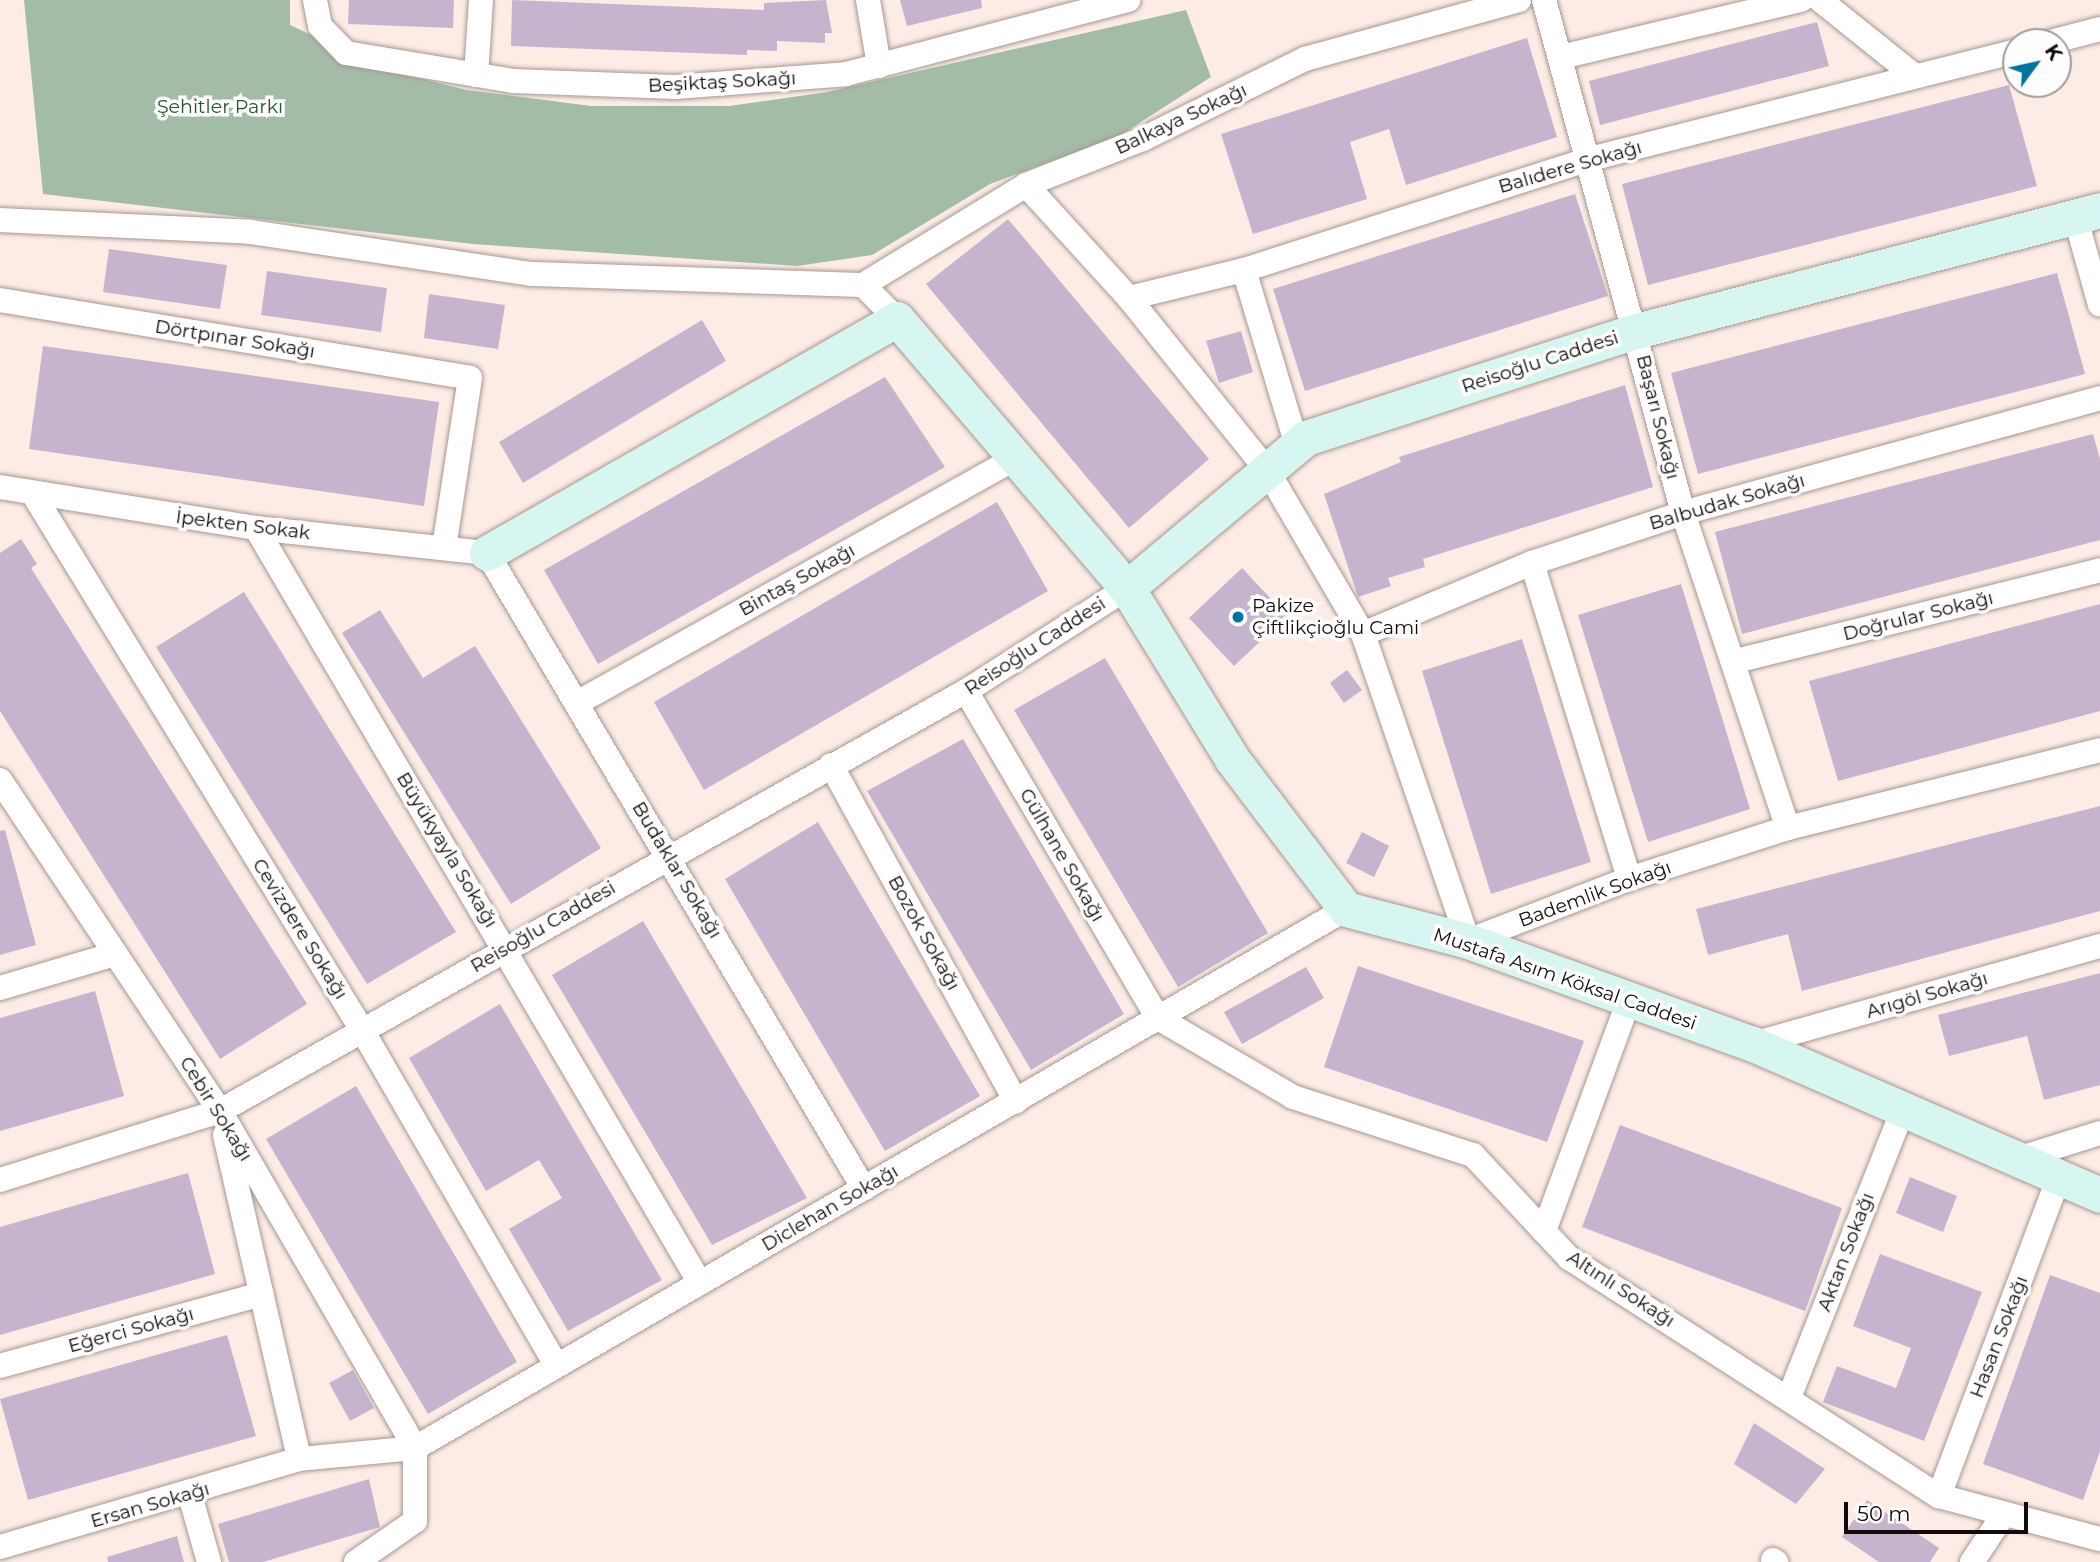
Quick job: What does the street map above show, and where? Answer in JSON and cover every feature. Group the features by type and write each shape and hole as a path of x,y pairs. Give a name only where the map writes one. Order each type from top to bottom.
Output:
{"street":[{"name":"Beşiktaş Sokağı","path":"315,0 320,26 346,53 477,75 675,87 879,66 1128,0"},
{"path":"477,75 481,0"},
{"path":"868,0 879,66"},
{"name":"Balkaya Sokağı","path":"863,285 1026,185 1143,139 1306,59 1519,0"},
{"name":"Başarı Sokağı","path":"1544,0 1590,159 1683,513 1736,661 1788,828"},
{"path":"1561,57 1801,0"},
{"path":"1820,0 1915,76"},
{"path":"2072,36 2100,29"},
{"name":"Balıdere Sokağı","path":"1129,298 1244,270 1590,159 2002,54"},
{"path":"1026,185 1129,298 1267,470 1363,634 1468,941"},
{"path":"2088,213 2100,305"},
{"name":"Reisoğlu Caddesi","path":"0,1180 220,1111 670,855 966,691 1127,588 1297,446 1636,331 2088,213"},
{"path":"0,220 250,232 531,274 863,285 897,319 1127,588 1232,759 1346,909"},
{"path":"1244,270 1297,446"},
{"name":"Dörtpınar Sokağı","path":"0,300 470,378 444,548"},
{"path":"487,553 897,319"},
{"name":"Balbudak Sokağı","path":"1363,634 1532,563 1683,513 2100,398"},
{"name":"Bintaş Sokağı","path":"577,703 1016,458"},
{"name":"İpekten Sokak","path":"0,487 35,497 256,528 487,553"},
{"name":"Cevizdere Sokağı","path":"35,497 362,1030 557,1366"},
{"name":"Büyükyayla Sokağı","path":"256,528 506,948 700,1283"},
{"name":"Budaklar Sokağı","path":"487,553 670,855 864,1188"},
{"path":"1532,563 1629,879"},
{"name":"Doğrular Sokağı","path":"1736,661 2100,570"},
{"name":"Gülhane Sokağı","path":"966,691 1158,1018"},
{"name":"Bademlik Sokağı","path":"1468,941 1629,879 1788,828 2100,750"},
{"name":"Bozok Sokağı","path":"831,765 1016,1101"},
{"name":"Cebir Sokağı","path":"0,780 8,805 115,954 220,1111 415,1448"},
{"name":"Mustafa Asım Köksal Caddesi","path":"1346,909 1468,941 1753,1044 2100,1195"},
{"name":"Diclehan Sokağı","path":"299,1459 415,1448 1346,909"},
{"name":"Arıgöl Sokağı","path":"1753,1044 2100,946"},
{"path":"0,988 115,954"},
{"path":"1544,1230 1629,1000"},
{"name":"Altınlı Sokağı","path":"1158,1018 1293,1097 1473,1155 1570,1258 1790,1395 1939,1496 2100,1538"},
{"name":"Aktan Sokağı","path":"1790,1395 1903,1109"},
{"path":"220,1111 299,1459"},
{"path":"2017,1159 2100,1133"},
{"name":"Hasan Sokağı","path":"1939,1496 2059,1177"},
{"name":"Eğerci Sokağı","path":"0,1366 261,1294"},
{"path":"356,1562 415,1521 415,1448"},
{"name":"Ersan Sokağı","path":"0,1546 190,1495 299,1459"},
{"path":"190,1495 209,1562"},
{"path":"1972,1562 2004,1514"},
{"path":"0,1546 4,1562"}],"green space":[{"name":"Şehitler Parkı","path":"24,0 290,0 290,25 389,71 467,90 591,106 730,106 827,92 1186,10 1211,77 1119,136 990,184 872,255 797,266 473,244 43,194"}],"building":[{"path":"349,0 454,0 453,28 348,24"},
{"path":"512,0 764,10 764,3 826,0 832,33 825,33 825,43 777,41 777,51 747,50 747,55 511,46"},
{"path":"900,0 981,0 982,8 907,26"},
{"path":"1817,22 1829,66 1600,125 1589,81"},
{"path":"1527,38 1557,137 1406,185 1389,129 1350,142 1367,199 1253,234 1221,134"},
{"path":"2002,87 2002,98 2013,98 2037,186 1648,285 1622,184"},
{"path":"1575,194 1608,296 1305,391 1273,289"},
{"path":"1008,219 1209,459 1129,528 926,284"},
{"path":"109,249 227,265 220,309 103,292"},
{"path":"267,271 387,288 381,332 261,315"},
{"path":"2057,273 2085,374 1698,474 1671,373"},
{"path":"429,294 505,305 498,349 424,338"},
{"path":"702,320 726,361 523,483 499,442"},
{"path":"1241,331 1253,372 1219,383 1206,341"},
{"path":"43,346 439,402 424,506 29,449"},
{"path":"885,377 945,467 598,664 544,570"},
{"path":"1625,385 1653,487 1423,559 1425,567 1388,578 1391,586 1358,597 1324,494 1401,462 1399,457"},
{"path":"2093,434 2100,459 2100,540 1742,634 1715,532"},
{"path":"997,502 1048,591 704,790 654,702"},
{"path":"21,539 37,564 31,568 307,1004 220,1059 0,711 0,553"},
{"name":"Pakize Çiftlikçioğlu Cami","path":"1242,568 1287,616 1234,666 1189,618"},
{"path":"1681,584 1750,809 1648,842 1578,615"},
{"path":"244,592 456,932 367,984 156,647"},
{"path":"2100,604 2100,711 1838,781 1809,681"},
{"path":"380,610 423,678 475,646 601,848 511,904 342,633"},
{"path":"1522,639 1591,862 1491,894 1422,671"},
{"path":"1105,658 1268,933 1178,987 1014,710"},
{"path":"1347,670 1362,690 1344,703 1330,683"},
{"path":"963,739 1124,1014 1031,1070 867,791"},
{"path":"2100,806 2100,911 1802,991 1788,934 1708,955 1696,909"},
{"path":"818,822 980,1096 885,1151 725,879"},
{"path":"5,830 36,945 0,955 0,831"},
{"path":"1362,832 1389,846 1374,877 1346,863"},
{"path":"643,921 807,1198 712,1245 552,975"},
{"path":"1358,966 1584,1041 1547,1142 1324,1067"},
{"path":"1306,967 1324,998 1242,1044 1224,1012"},
{"path":"2100,973 2100,1085 2044,1100 2027,1036 1949,1056 1938,1015"},
{"path":"95,991 124,1096 0,1131 0,1018"},
{"path":"500,1004 662,1280 568,1331 509,1229 562,1198 539,1160 486,1191 409,1058"},
{"path":"356,1086 517,1362 428,1414 266,1139"},
{"path":"1620,1125 1842,1208 1805,1311 1582,1227"},
{"path":"188,1173 215,1274 0,1335 0,1227"},
{"path":"1910,1177 1957,1196 1943,1232 1896,1213"},
{"path":"1880,1254 1982,1292 1924,1441 1823,1402 1837,1366 1896,1388 1911,1348 1853,1326"},
{"path":"2050,1275 2100,1293 2100,1451 2083,1500 1983,1464"},
{"path":"227,1335 256,1436 28,1500 0,1399"},
{"path":"353,1370 374,1408 350,1421 329,1383"},
{"path":"1754,1423 1825,1469 1796,1504 1734,1464"},
{"path":"369,1479 380,1527 263,1562 229,1562 218,1524"},
{"path":"1867,1500 1939,1548 1930,1562 1879,1562 1842,1537"},
{"path":"177,1536 184,1562 108,1562 107,1557"}],"place":[{"name":"Pakize Çiftlikçioğlu Cami","path":"1238,617"}]}
